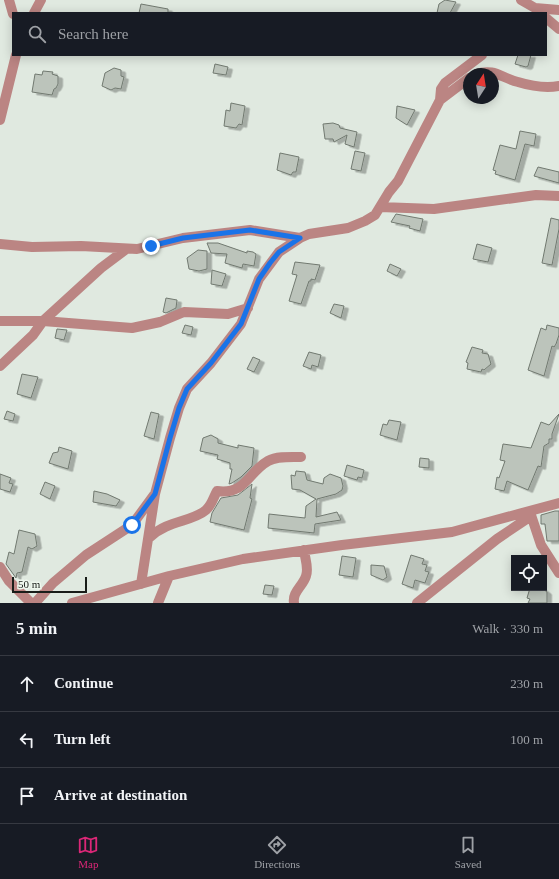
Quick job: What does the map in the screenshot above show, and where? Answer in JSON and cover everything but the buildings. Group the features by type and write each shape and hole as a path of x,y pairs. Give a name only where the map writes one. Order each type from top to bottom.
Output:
{"street":[{"path":"9,0 12,12"},
{"path":"35,12 41,0"},
{"path":"521,0 535,11 559,10"},
{"path":"547,19 559,29"},
{"path":"0,120 16,56"},
{"path":"141,584 150,537 155,494 174,423 187,389 227,343 241,324 259,279 279,252 300,238 309,234 348,228 370,218 380,207 398,181 440,100 441,89 445,83 481,56"},
{"path":"499,74 524,84 559,86"},
{"path":"440,100 463,83"},
{"path":"380,207 434,209 536,195 559,196"},
{"path":"0,244 25,247 81,246 137,250 183,238 237,231 262,231 300,238"},
{"path":"0,366 33,335 43,322 101,268 125,250"},
{"path":"0,320 132,328 160,322 184,312 228,314 248,308"},
{"path":"150,537 157,530 168,524 206,510 217,491 223,492 239,488 269,460 301,457"},
{"path":"35,603 53,583 86,555 132,525 155,494"},
{"path":"72,603 169,576 243,559 452,532 530,514 559,503"},
{"path":"530,514 541,545 559,573"},
{"path":"417,603 530,514"},
{"path":"294,603 294,595 307,575 304,550"},
{"path":"0,567 9,581 31,603"},
{"path":"158,603 169,576"}],"route":[{"path":"132,525 155,494 179,408 187,389 211,363 241,324 259,279 270,263 279,252 300,238 283,234 250,230 183,238 151,246"}]}
